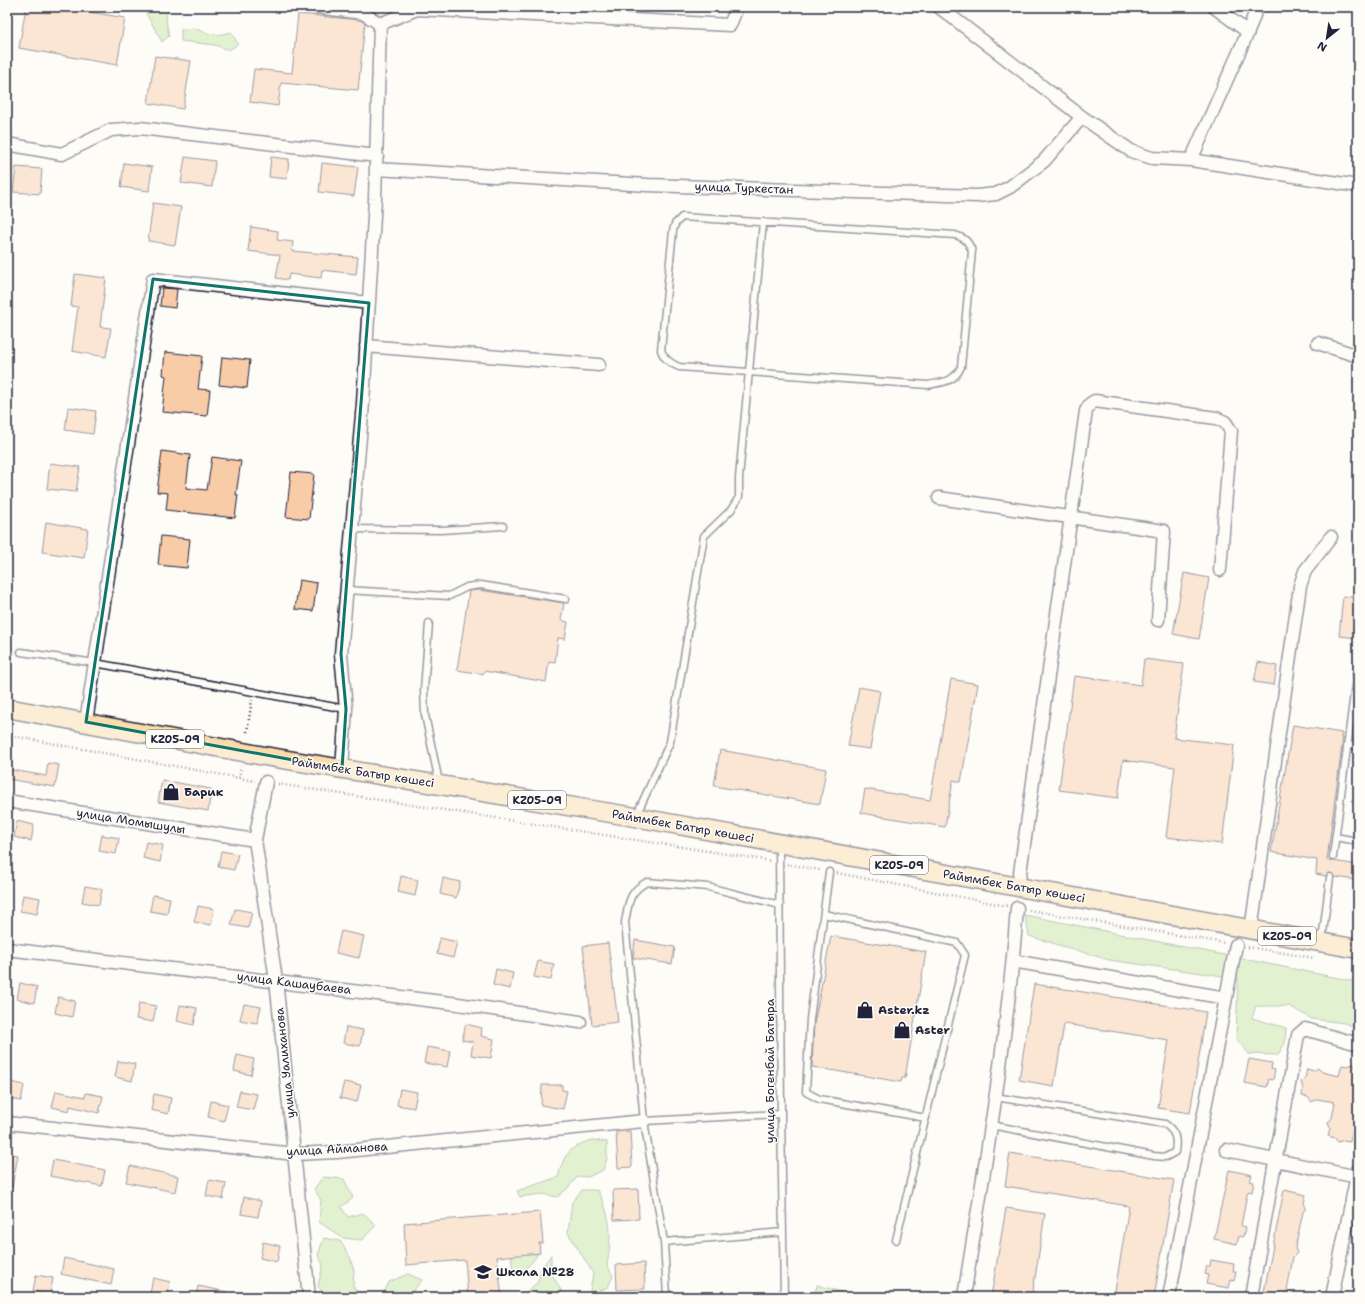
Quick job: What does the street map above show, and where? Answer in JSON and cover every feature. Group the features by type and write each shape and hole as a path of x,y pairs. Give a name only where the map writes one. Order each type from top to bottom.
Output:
{"main road":[{"name":"Райымбек Батыр көшесі","path":"8,707 264,756 635,817 1251,930 1321,951 1358,949"}],"street":[{"path":"316,7 363,13 380,24"},
{"path":"380,24 417,9 730,25 737,7"},
{"path":"939,7 1082,117 1131,151 1152,158 1191,160 1358,186"},
{"path":"1214,7 1248,32"},
{"path":"1191,160 1248,32 1257,7"},
{"path":"342,769 346,710 341,654 369,303 377,156 380,24"},
{"name":"улица Туркестан","path":"376,169 648,185 977,196 996,194 1010,187 1044,161 1082,117"},
{"path":"7,144 62,154 111,130 140,128 377,156"},
{"path":"86,722 153,279 369,303"},
{"path":"1318,343 1358,356"},
{"path":"366,346 599,365"},
{"path":"1018,887 1070,518 1086,411 1090,404 1095,401 1216,418 1225,422 1231,431 1220,570"},
{"path":"939,498 1070,518 1077,517 1164,531 1158,620"},
{"path":"1251,930 1300,586 1306,571 1330,537"},
{"name":"улица Уалиханова","path":"266,782 255,840 276,980 309,1297"},
{"name":"улица Момышулы","path":"7,801 255,840"},
{"path":"964,1297 995,1097 1013,961 1017,908"},
{"path":"1170,1297 1236,945"},
{"name":"улица Кашаубаева","path":"7,949 451,1002 580,1022"},
{"path":"1013,961 1226,998"},
{"path":"1251,1297 1298,1036 1305,1029 1358,1044"},
{"name":"улица Айманова","path":"7,1123 295,1154 337,1152 644,1121"},
{"path":"1226,1150 1358,1175 1332,1297"}],"lane":[{"path":"682,217 955,235 964,238 969,243 972,251 962,367 957,375 950,381 928,385 749,371 679,367 671,364 664,357 661,350 672,231 675,224 682,217"},
{"path":"635,817 670,742 704,536 731,510 739,497 763,222"},
{"path":"352,529 441,530 503,526"},
{"path":"346,590 449,596 467,587 481,585 566,599"},
{"path":"429,623 424,690 425,715 439,784"},
{"path":"21,652 95,663 253,694 346,710"},
{"path":"1333,857 1358,662"},
{"path":"1347,745 1358,746"},
{"path":"1336,837 1358,841"},
{"name":"улица Богенбай Батыра","path":"780,844 781,1114 784,1297"},
{"path":"829,872 810,1019 806,1092 819,1099 926,1118"},
{"path":"1321,951 1330,877"},
{"path":"667,1297 664,1242 644,1121 625,922 631,894 647,882 708,887 780,905"},
{"path":"824,914 957,943 965,955 896,1240"},
{"path":"991,1125 1166,1157 1175,1152 1177,1139 1173,1130 1165,1124 995,1097"},
{"path":"644,1121 781,1114"},
{"path":"664,1242 783,1232"}],"path":[{"path":"247,732 253,694"},
{"path":"7,735 239,778 779,862 1017,908 1236,945 1321,951"},
{"path":"239,778 242,761"}],"highlighted area":[{"path":"153,279 369,303 341,654 346,709 342,769 86,722"}],"green space":[{"path":"151,7 168,7 166,20 169,36 162,42 146,13"},
{"path":"196,28 205,33 213,34 231,32 238,44 229,50 215,45 181,41 181,29"},
{"path":"1025,915 1358,982 1358,1029 1345,1023 1312,1019 1289,1006 1256,1006 1252,1018 1286,1028 1285,1043 1278,1055 1249,1054 1236,1038 1238,978 1109,960 1029,936"},
{"path":"592,1140 607,1142 607,1159 603,1170 588,1177 578,1176 567,1189 557,1197 541,1194 520,1197 517,1191 558,1177 565,1157 569,1152"},
{"path":"323,1177 344,1179 353,1198 341,1207 348,1217 363,1213 376,1225 362,1240 343,1238 319,1222 321,1200 314,1189"},
{"path":"582,1190 597,1190 606,1209 610,1226 610,1245 607,1265 613,1276 608,1287 597,1292 590,1291 593,1273 568,1233 572,1202"},
{"path":"324,1238 340,1241 350,1257 354,1271 353,1286 360,1297 326,1297 318,1286 323,1265 318,1255"},
{"path":"511,1251 539,1252 528,1266 522,1271 513,1274"},
{"path":"551,1255 551,1273 565,1297 527,1297 526,1292 538,1282 541,1269"},
{"path":"408,1274 422,1280 412,1292 417,1297 382,1297 389,1282"},
{"path":"817,1285 859,1297 814,1297"}],"building":[{"path":"26,7 61,7 125,18 117,65 19,48"},
{"path":"298,14 360,20 365,23 358,90 281,83 278,106 250,102 254,69 292,73"},
{"path":"155,56 191,61 183,109 148,103"},
{"path":"185,157 215,161 212,187 181,183"},
{"path":"271,157 289,159 287,179 269,177"},
{"path":"124,163 152,167 149,191 121,187"},
{"path":"322,163 358,167 354,196 319,192"},
{"path":"16,167 42,169 40,194 13,192"},
{"path":"153,203 181,207 175,245 148,241"},
{"path":"251,227 278,231 277,240 293,242 292,251 358,257 356,274 322,270 321,278 289,274 288,280 276,278 280,255 248,251"},
{"path":"75,274 106,278 100,327 111,328 106,357 72,351 78,307 71,306"},
{"path":"162,288 177,289 175,308 160,306"},
{"path":"165,352 202,356 198,389 210,390 207,416 162,412 166,376 163,375"},
{"path":"222,357 250,360 247,388 219,385"},
{"path":"68,407 96,411 93,434 65,430"},
{"path":"162,451 190,455 186,488 207,490 212,457 241,461 236,495 238,495 235,518 166,510 168,493 157,492"},
{"path":"50,463 80,467 76,492 47,489"},
{"path":"291,472 314,474 309,519 286,517"},
{"path":"46,522 88,529 84,558 42,552"},
{"path":"161,536 190,539 187,568 158,565"},
{"path":"1184,573 1209,578 1199,639 1173,634"},
{"path":"299,580 317,583 313,611 295,609"},
{"path":"479,590 564,603 561,620 568,622 565,639 558,638 555,662 549,661 546,682 484,671 483,674 457,670 469,591"},
{"path":"1343,596 1358,598 1358,638 1339,636"},
{"path":"1144,659 1184,664 1174,738 1234,745 1222,844 1166,837 1175,767 1123,760 1118,798 1059,790 1074,676 1141,685"},
{"path":"1258,662 1277,666 1274,685 1254,682"},
{"path":"951,679 978,684 961,782 953,780 945,827 861,813 865,789 930,800"},
{"path":"859,687 880,691 870,749 848,746"},
{"path":"1293,725 1342,733 1341,738 1343,738 1327,860 1358,865 1358,880 1334,877 1331,873 1326,876 1316,874 1317,860 1271,852"},
{"path":"720,750 826,769 820,804 714,786"},
{"path":"48,763 59,765 55,787 7,779 7,769 46,776"},
{"path":"162,780 211,789 208,811 158,802"},
{"path":"17,821 34,825 31,841 14,837"},
{"path":"102,835 119,838 116,854 99,851"},
{"path":"146,842 163,845 160,862 143,858"},
{"path":"221,851 238,854 234,870 218,867"},
{"path":"401,876 418,880 415,896 398,892"},
{"path":"443,878 460,882 456,898 440,894"},
{"path":"85,886 102,889 99,905 82,902"},
{"path":"23,895 40,898 37,914 20,911"},
{"path":"153,895 170,898 167,914 150,911"},
{"path":"198,906 214,909 211,925 194,922"},
{"path":"235,909 252,912 248,928 231,925"},
{"path":"341,931 364,936 359,958 336,953"},
{"path":"831,936 926,952 905,1078 902,1078 901,1082 812,1067 814,1024"},
{"path":"440,938 457,942 453,958 437,954"},
{"path":"635,940 675,947 672,964 633,958"},
{"path":"608,943 618,1022 592,1025 583,946"},
{"path":"538,961 554,964 551,980 534,977"},
{"path":"496,969 513,973 510,989 493,985"},
{"path":"20,983 37,987 34,1003 17,999"},
{"path":"1034,984 1206,1012 1190,1113 1158,1108 1169,1040 1064,1024 1054,1086 1019,1080"},
{"path":"58,997 75,1001 72,1017 55,1013"},
{"path":"139,1003 156,1006 153,1022 136,1019"},
{"path":"244,1004 261,1007 257,1023 240,1020"},
{"path":"180,1005 197,1008 194,1025 177,1021"},
{"path":"466,1024 482,1028 481,1036 494,1039 491,1058 471,1055 473,1042 462,1040"},
{"path":"346,1027 363,1030 360,1046 343,1043"},
{"path":"427,1047 450,1051 447,1067 424,1063"},
{"path":"237,1055 254,1059 251,1075 234,1071"},
{"path":"1249,1059 1272,1063 1271,1069 1275,1070 1273,1080 1269,1079 1267,1087 1244,1083"},
{"path":"118,1061 135,1064 132,1081 115,1077"},
{"path":"1353,1064 1358,1069 1358,1095 1354,1114 1356,1114 1354,1123 1356,1128 1352,1132 1350,1141 1344,1140 1338,1142 1335,1138 1328,1136 1330,1128 1328,1123 1332,1118 1335,1102 1317,1099 1312,1102 1308,1097 1302,1096 1303,1088 1301,1082 1305,1078 1307,1069 1314,1071 1318,1068 1322,1072 1339,1076 1342,1065 1348,1066"},
{"path":"7,1081 24,1085 21,1101 7,1098"},
{"path":"344,1082 361,1085 357,1102 340,1098"},
{"path":"542,1085 562,1085 562,1090 567,1091 563,1109 541,1105"},
{"path":"400,1089 417,1092 414,1108 397,1105"},
{"path":"56,1091 85,1097 86,1093 103,1096 99,1113 70,1106 69,1111 52,1107"},
{"path":"240,1091 257,1094 253,1110 236,1107"},
{"path":"154,1094 171,1098 168,1114 151,1110"},
{"path":"211,1101 228,1105 224,1121 208,1117"},
{"path":"630,1131 632,1167 618,1168 616,1132"},
{"path":"7,1153 18,1155 12,1187 7,1187"},
{"path":"1010,1153 1174,1180 1154,1297 1114,1297 1129,1206 1005,1186"},
{"path":"53,1160 105,1170 102,1186 50,1176"},
{"path":"130,1166 178,1176 175,1192 126,1182"},
{"path":"1229,1170 1252,1175 1250,1181 1254,1182 1252,1192 1248,1191 1246,1199 1241,1226 1245,1227 1243,1237 1239,1236 1237,1244 1214,1239"},
{"path":"209,1180 226,1183 223,1199 206,1196"},
{"path":"638,1189 639,1219 614,1220 613,1190"},
{"path":"1284,1190 1306,1195 1304,1203 1306,1208 1303,1212 1295,1248 1297,1253 1293,1257 1286,1297 1263,1297"},
{"path":"244,1197 261,1201 258,1217 241,1214"},
{"path":"1006,1208 1045,1214 1032,1297 991,1297"},
{"name":"Школа №28","path":"540,1212 543,1243 539,1243 540,1253 497,1257 502,1297 468,1297 465,1260 406,1265 404,1223"},
{"path":"263,1242 280,1246 277,1262 260,1258"},
{"path":"64,1258 114,1269 111,1285 61,1274"},
{"path":"1211,1260 1234,1264 1233,1271 1236,1271 1234,1281 1231,1280 1229,1288 1206,1284 1208,1275 1205,1274 1207,1266 1210,1266"},
{"path":"644,1263 645,1289 617,1290 616,1265"},
{"path":"36,1275 53,1278 50,1294 33,1291"},
{"path":"153,1278 170,1282 167,1297 150,1294"},
{"path":"198,1286 228,1292 227,1297 196,1297"}],"place":[{"name":"Барик","path":"171,792"},
{"name":"Aster.kz","path":"865,1010"},
{"name":"Aster","path":"902,1030"},
{"name":"Школа №28","path":"483,1272"}]}
